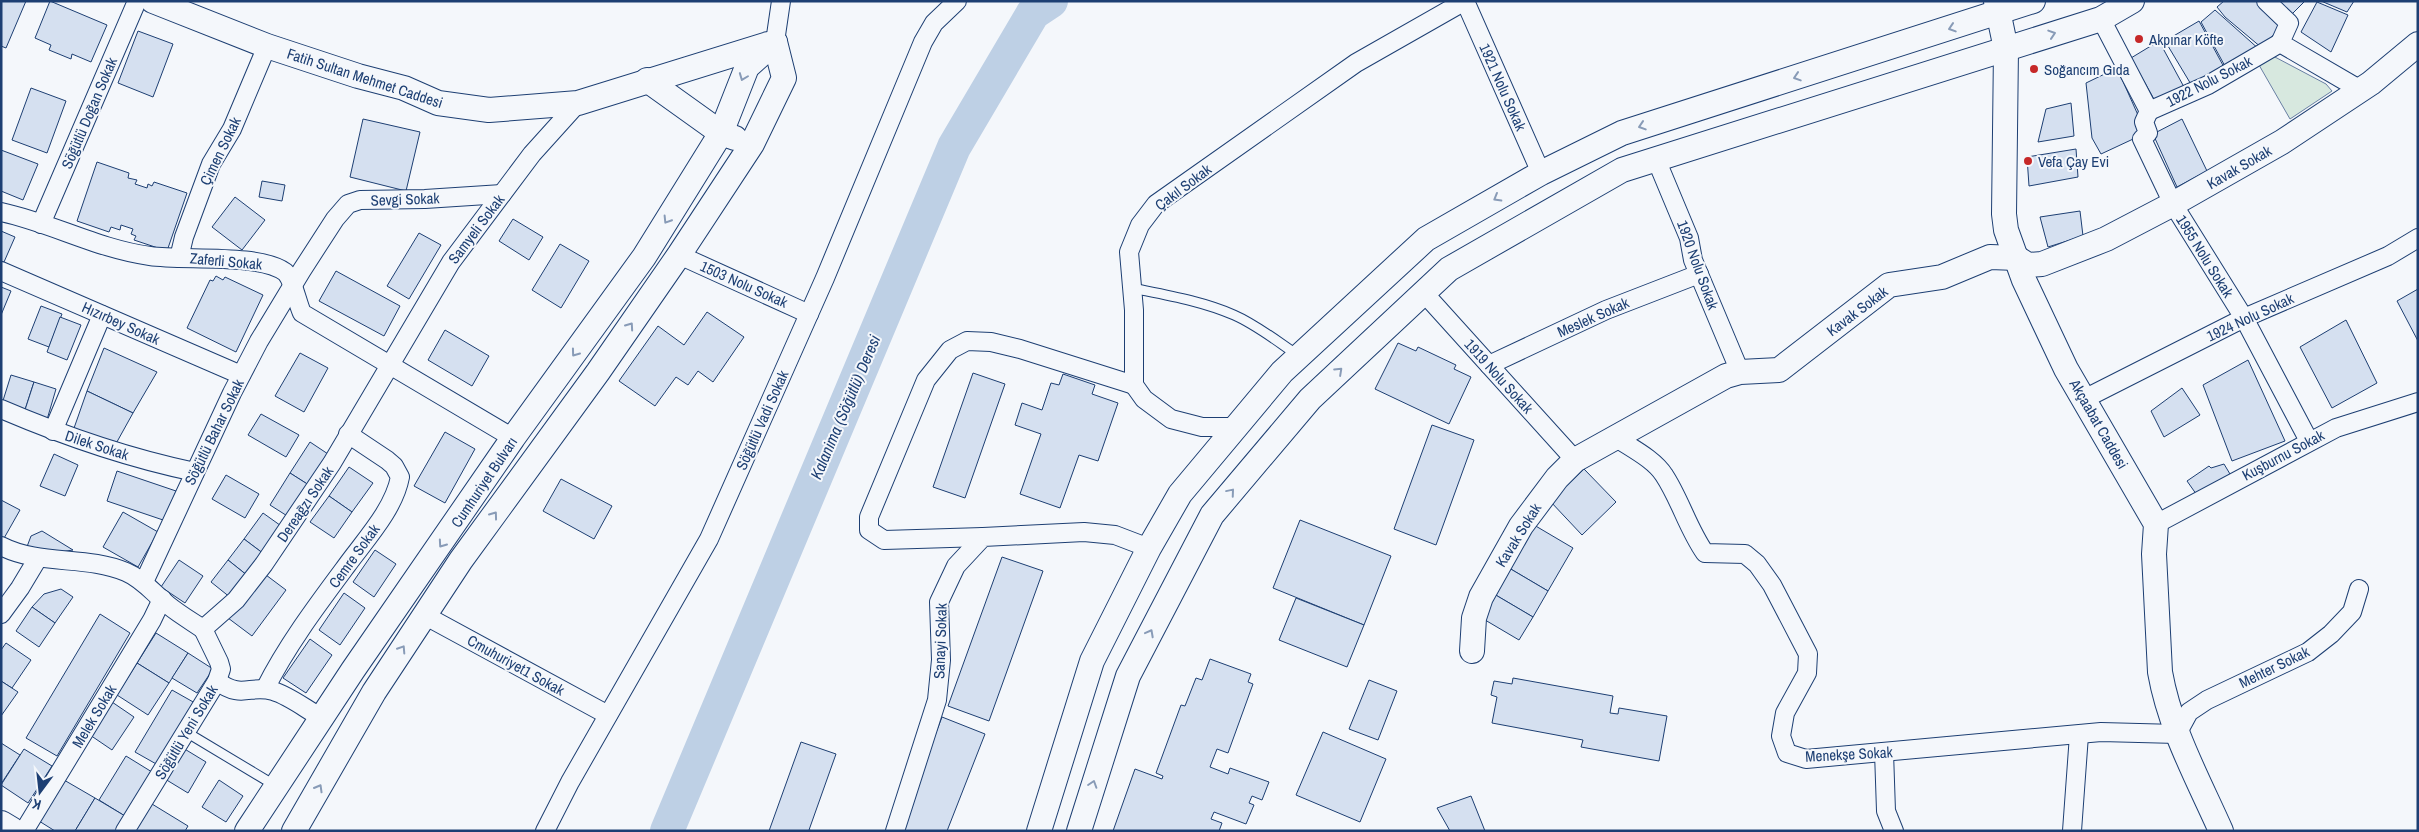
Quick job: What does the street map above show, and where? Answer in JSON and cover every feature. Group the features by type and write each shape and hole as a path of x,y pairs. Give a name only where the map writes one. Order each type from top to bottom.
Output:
{"highway":[{"path":"1,825 11,831"}],"street":[{"name":"Söğütlü Doğan Sokak","path":"41,224 137,1"},
{"name":"Fatih Sultan Mehmet Caddesi","path":"153,1 267,46 358,76 404,88 438,103 489,110 578,103 647,80 775,42"},
{"path":"775,42 781,1"},
{"name":"Söğütlü Vadi Sokak","path":"545,831 608,715 709,539 809,314 923,42 934,22 957,1"},
{"name":"1921 Nolu Sokak","path":"1465,1 1541,173"},
{"name":"Çakıl Sokak","path":"1134,384 1134,310 1129,252 1140,225 1156,204 1356,63 1465,1"},
{"path":"1039,831 1092,661 1149,548 1180,494 1282,372 1426,239 1541,173 1622,133 1998,7 2033,1"},
{"path":"1079,831 1128,676 1212,515 1310,399 1449,270 1622,170 2101,18 2132,1"},
{"path":"2266,1 2289,23 2280,42 2359,90"},
{"name":"Akçaabat Caddesi","path":"1998,7 2006,49 2004,214 2006,230 2024,280 2066,369 2156,524"},
{"name":"1922 Nolu Sokak","path":"2101,18 2149,111 2208,85 2280,42"},
{"name":"Cumhuriyet Bulvarı","path":"247,831 513,438 644,257 722,132 747,67 775,42 784,78 752,144 679,255 598,372 461,560 424,615 374,692 294,831"},
{"name":"Kavak Sokak","path":"1472,651 1474,618 1481,597 1521,526 1556,478 1575,460 1726,376 1740,372 1779,370 1889,285 1942,277 1990,258 2017,258 2028,265 2042,264 2106,239 2173,204 2282,142 2371,83 2418,44"},
{"name":"Çimen Sokak","path":"179,258 184,237 211,164 232,129 267,46"},
{"path":"647,80 722,132 752,144"},
{"name":"Samyeli Sokak","path":"389,366 451,262 532,154 578,103"},
{"name":"1955 Nolu Sokak","path":"2149,111 2144,122 2148,133 2142,139 2173,204 2244,318 2309,441"},
{"name":"1920 Nolu Sokak","path":"1656,159 1689,238 1693,260 1740,372"},
{"name":"Sevgi Sokak","path":"293,287 335,219 348,204 360,200 425,199 502,194"},
{"name":"Zaferli Sokak","path":"1,212 24,217 77,238 149,256 215,258 268,264 285,272 293,287 302,313 513,438"},
{"name":"1924 Nolu Sokak","path":"2084,399 2244,318 2388,256 2418,238"},
{"name":"1503 Nolu Sokak","path":"679,255 809,314"},
{"name":"Hızırbey Sokak","path":"1,271 241,375"},
{"name":"Meslek Sokak","path":"1489,365 1606,310 1699,274"},
{"name":"Söğütlü Bahar Sokak","path":"144,582 241,375 293,287"},
{"name":"1919 Nolu Sokak","path":"1424,293 1575,460"},
{"path":"53,431 102,315"},
{"path":"1149,548 1115,535 1084,532 884,540 869,530 869,517 926,380 950,350 967,341 991,342 1020,349 1134,384 1144,399 1171,419 1202,427 1237,427"},
{"name":"Dereağzı Sokak","path":"203,629 236,600 264,564 323,478 389,366"},
{"name":"Kuşburnu Sokak","path":"2156,524 2336,428 2418,402"},
{"name":"Dilek Sokak","path":"1,409 53,431 149,462 195,472"},
{"name":"Cemre Sokak","path":"265,689 292,644 379,521 398,489 400,477 394,466 348,434"},
{"name":"Menekşe Sokak","path":"1616,437 1647,458 1664,473 1695,539 1705,553 1745,554 1757,564 1792,622 1808,654 1806,673 1785,714 1781,736 1787,753 1806,759 2101,732 2177,734"},
{"path":"2156,524 2154,554 2160,672 2163,692 2177,734 2221,831"},
{"name":"Sanayi Sokak","path":"895,831 937,700 941,660 939,602 956,566 983,537"},
{"path":"1,546 38,558 103,566 126,572 144,582 162,600 203,629"},
{"path":"1,614 20,588 38,558"},
{"name":"Mehter Sokak","path":"2177,734 2189,712 2207,700 2308,652 2331,634 2352,612 2359,590"},
{"name":"Melek Sokak","path":"24,831 152,620 162,600"},
{"name":"Cmuhuriyet1 Sokak","path":"424,615 608,715"},
{"name":"Söğütlü Yeni Sokak","path":"125,831 217,681 221,669 203,629"},
{"path":"217,681 229,690 240,692 265,689 275,691 322,718"},
{"path":"2072,831 2079,734"},
{"path":"1884,752 1886,811 1894,831"}],"lane":[{"path":"1132,288 1186,300 1232,314 1252,325 1299,357"},
{"path":"186,732 277,787"}],"shaded area":[{"path":"2273,56 2326,84 2332,91 2290,119 2259,65"}],"building":[{"path":"1,1 26,1 6,48 1,46"},
{"path":"50,1 107,25 91,62 72,54 71,59 49,50 51,45 35,38"},
{"path":"2224,1 2260,1 2284,23 2262,48 2225,17 2217,7"},
{"path":"2269,1 2305,1 2288,18"},
{"path":"2321,1 2354,1 2347,12"},
{"path":"2317,2 2348,15 2331,52 2301,32"},
{"path":"2215,10 2260,50 2226,68 2201,22"},
{"path":"2199,21 2225,69 2192,86 2165,41"},
{"path":"138,31 173,44 153,97 118,83"},
{"path":"2159,41 2184,87 2155,101 2131,58"},
{"path":"2117,68 2146,133 2101,154 2092,138 2086,83"},
{"path":"31,88 66,101 47,153 12,140"},
{"path":"2071,103 2074,136 2038,142 2046,109"},
{"path":"363,119 420,132 406,191 350,177"},
{"path":"2182,119 2207,171 2177,187 2153,134"},
{"path":"2076,149 2078,177 2029,186 2027,157"},
{"path":"1,150 38,164 23,200 1,191"},
{"path":"97,162 129,173 128,178 137,180 135,184 147,188 148,184 152,186 154,182 187,193 167,251 134,240 136,236 131,234 133,229 121,225 120,230 111,227 109,232 77,221"},
{"path":"262,181 285,185 282,201 259,197"},
{"path":"235,197 265,220 242,250 212,227"},
{"path":"2080,211 2083,236 2048,247 2040,217"},
{"path":"513,219 543,237 529,260 499,241"},
{"path":"1,231 15,237 4,262 1,261"},
{"path":"419,233 441,245 409,299 387,286"},
{"path":"560,244 589,261 561,308 532,290"},
{"path":"336,271 400,306 384,336 319,301"},
{"path":"216,276 223,280 225,277 263,295 236,352 187,328 210,280 213,281"},
{"path":"1,287 11,291 1,315"},
{"path":"2418,289 2418,341 2397,301"},
{"path":"41,306 62,314 49,347 28,339"},
{"path":"707,312 744,337 713,382 698,371 688,385 676,377 655,406 619,381 658,326 684,345"},
{"path":"60,317 81,325 67,360 47,352"},
{"path":"2346,320 2377,383 2332,408 2300,347"},
{"path":"445,330 489,356 472,386 428,360"},
{"path":"1398,343 1416,351 1418,347 1456,365 1454,369 1471,377 1449,424 1375,389"},
{"path":"104,348 157,372 133,413 87,391"},
{"path":"300,353 328,368 304,412 275,396"},
{"path":"2248,360 2285,441 2232,461 2203,385"},
{"path":"973,373 1005,384 965,498 933,487"},
{"path":"1063,374 1095,385 1092,394 1118,403 1098,461 1079,455 1060,508 1020,494 1041,434 1015,425 1022,403 1042,410 1051,383 1059,385"},
{"path":"11,375 34,382 23,416 1,407"},
{"path":"34,382 56,389 46,423 23,416"},
{"path":"2182,388 2200,415 2164,437 2151,411"},
{"path":"87,391 133,413 113,449 73,431"},
{"path":"261,414 299,435 286,457 248,435"},
{"path":"1432,425 1474,440 1436,545 1394,529"},
{"path":"445,432 475,449 445,503 414,486"},
{"path":"310,442 331,456 312,487 290,473"},
{"path":"54,454 78,465 65,496 40,486"},
{"path":"2224,464 2233,479 2199,498 2187,481 2209,466 2211,468"},
{"path":"349,467 373,483 352,512 329,496"},
{"path":"1584,469 1616,502 1582,535 1550,501"},
{"path":"117,471 176,491 166,521 107,501"},
{"path":"290,473 312,487 292,519 270,505"},
{"path":"226,475 259,494 245,518 212,499"},
{"path":"561,479 612,506 594,539 543,511"},
{"path":"329,496 352,512 334,538 310,522"},
{"path":"1,500 20,510 3,540 1,539"},
{"path":"123,512 158,532 138,567 103,547"},
{"path":"263,513 284,528 264,554 244,539"},
{"path":"1300,520 1391,556 1364,625 1273,588"},
{"path":"1534,525 1573,548 1548,591 1509,568"},
{"path":"42,531 73,550 35,556 25,552 31,536"},
{"path":"244,539 264,554 248,576 228,560"},
{"path":"375,550 396,564 374,597 353,582"},
{"path":"1002,557 1043,571 989,721 948,706"},
{"path":"179,560 203,576 185,603 161,587"},
{"path":"228,560 248,576 231,598 211,582"},
{"path":"1509,568 1548,591 1533,617 1494,594"},
{"path":"262,572 286,590 252,636 228,618"},
{"path":"61,589 73,597 55,623 32,607 44,594"},
{"path":"344,593 365,608 340,645 319,630"},
{"path":"1494,594 1533,617 1519,640 1480,617"},
{"path":"1296,598 1364,625 1347,667 1279,640"},
{"path":"32,607 55,623 39,647 16,631"},
{"path":"100,614 130,633 57,756 26,738"},
{"path":"156,633 188,653 169,683 137,663"},
{"path":"310,639 332,655 306,693 283,678"},
{"path":"6,643 31,660 12,688 1,681 1,650"},
{"path":"188,653 213,669 197,693 172,678"},
{"path":"1210,659 1251,674 1248,682 1253,684 1228,753 1217,749 1210,767 1228,774 1230,768 1269,782 1262,800 1252,796 1249,803 1254,805 1246,824 1214,812 1211,819 1222,823 1219,831 1113,831 1135,769 1162,779 1163,776 1156,773 1181,705 1185,706 1196,678 1202,680"},
{"path":"137,663 169,683 148,715 117,695"},
{"path":"1513,678 1613,696 1610,713 1618,714 1619,708 1667,716 1659,761 1581,747 1583,740 1492,723 1497,697 1491,695 1494,681 1512,684"},
{"path":"1369,680 1397,691 1378,740 1349,729"},
{"path":"1,681 18,692 1,716"},
{"path":"172,690 195,703 158,765 135,752"},
{"path":"112,702 134,717 112,750 90,735"},
{"path":"942,717 985,734 947,831 898,831"},
{"path":"1323,732 1386,759 1360,822 1296,795"},
{"path":"801,742 836,754 809,830 813,831 769,831"},
{"path":"1,743 20,755 1,784"},
{"path":"183,748 206,762 188,793 165,779"},
{"path":"24,749 52,766 28,803 1,785"},
{"path":"126,756 152,772 125,816 99,800"},
{"path":"64,780 95,798 75,831 55,831 39,821"},
{"path":"219,780 243,796 226,822 202,807"},
{"path":"1471,796 1485,831 1450,831 1437,808"},
{"path":"95,798 125,816 116,831 75,831"},
{"path":"152,804 188,826 185,831 135,831"}],"waterway":[{"name":"Kalanima (Söğütlü) Deresi","path":"667,831 954,147 1033,13 1051,1"}],"place":[{"name":"Akpınar Köfte","path":"2139,39"},
{"name":"Soğancım Gıda","path":"2034,69"},
{"name":"Vefa Çay Evi","path":"2028,161"}]}
